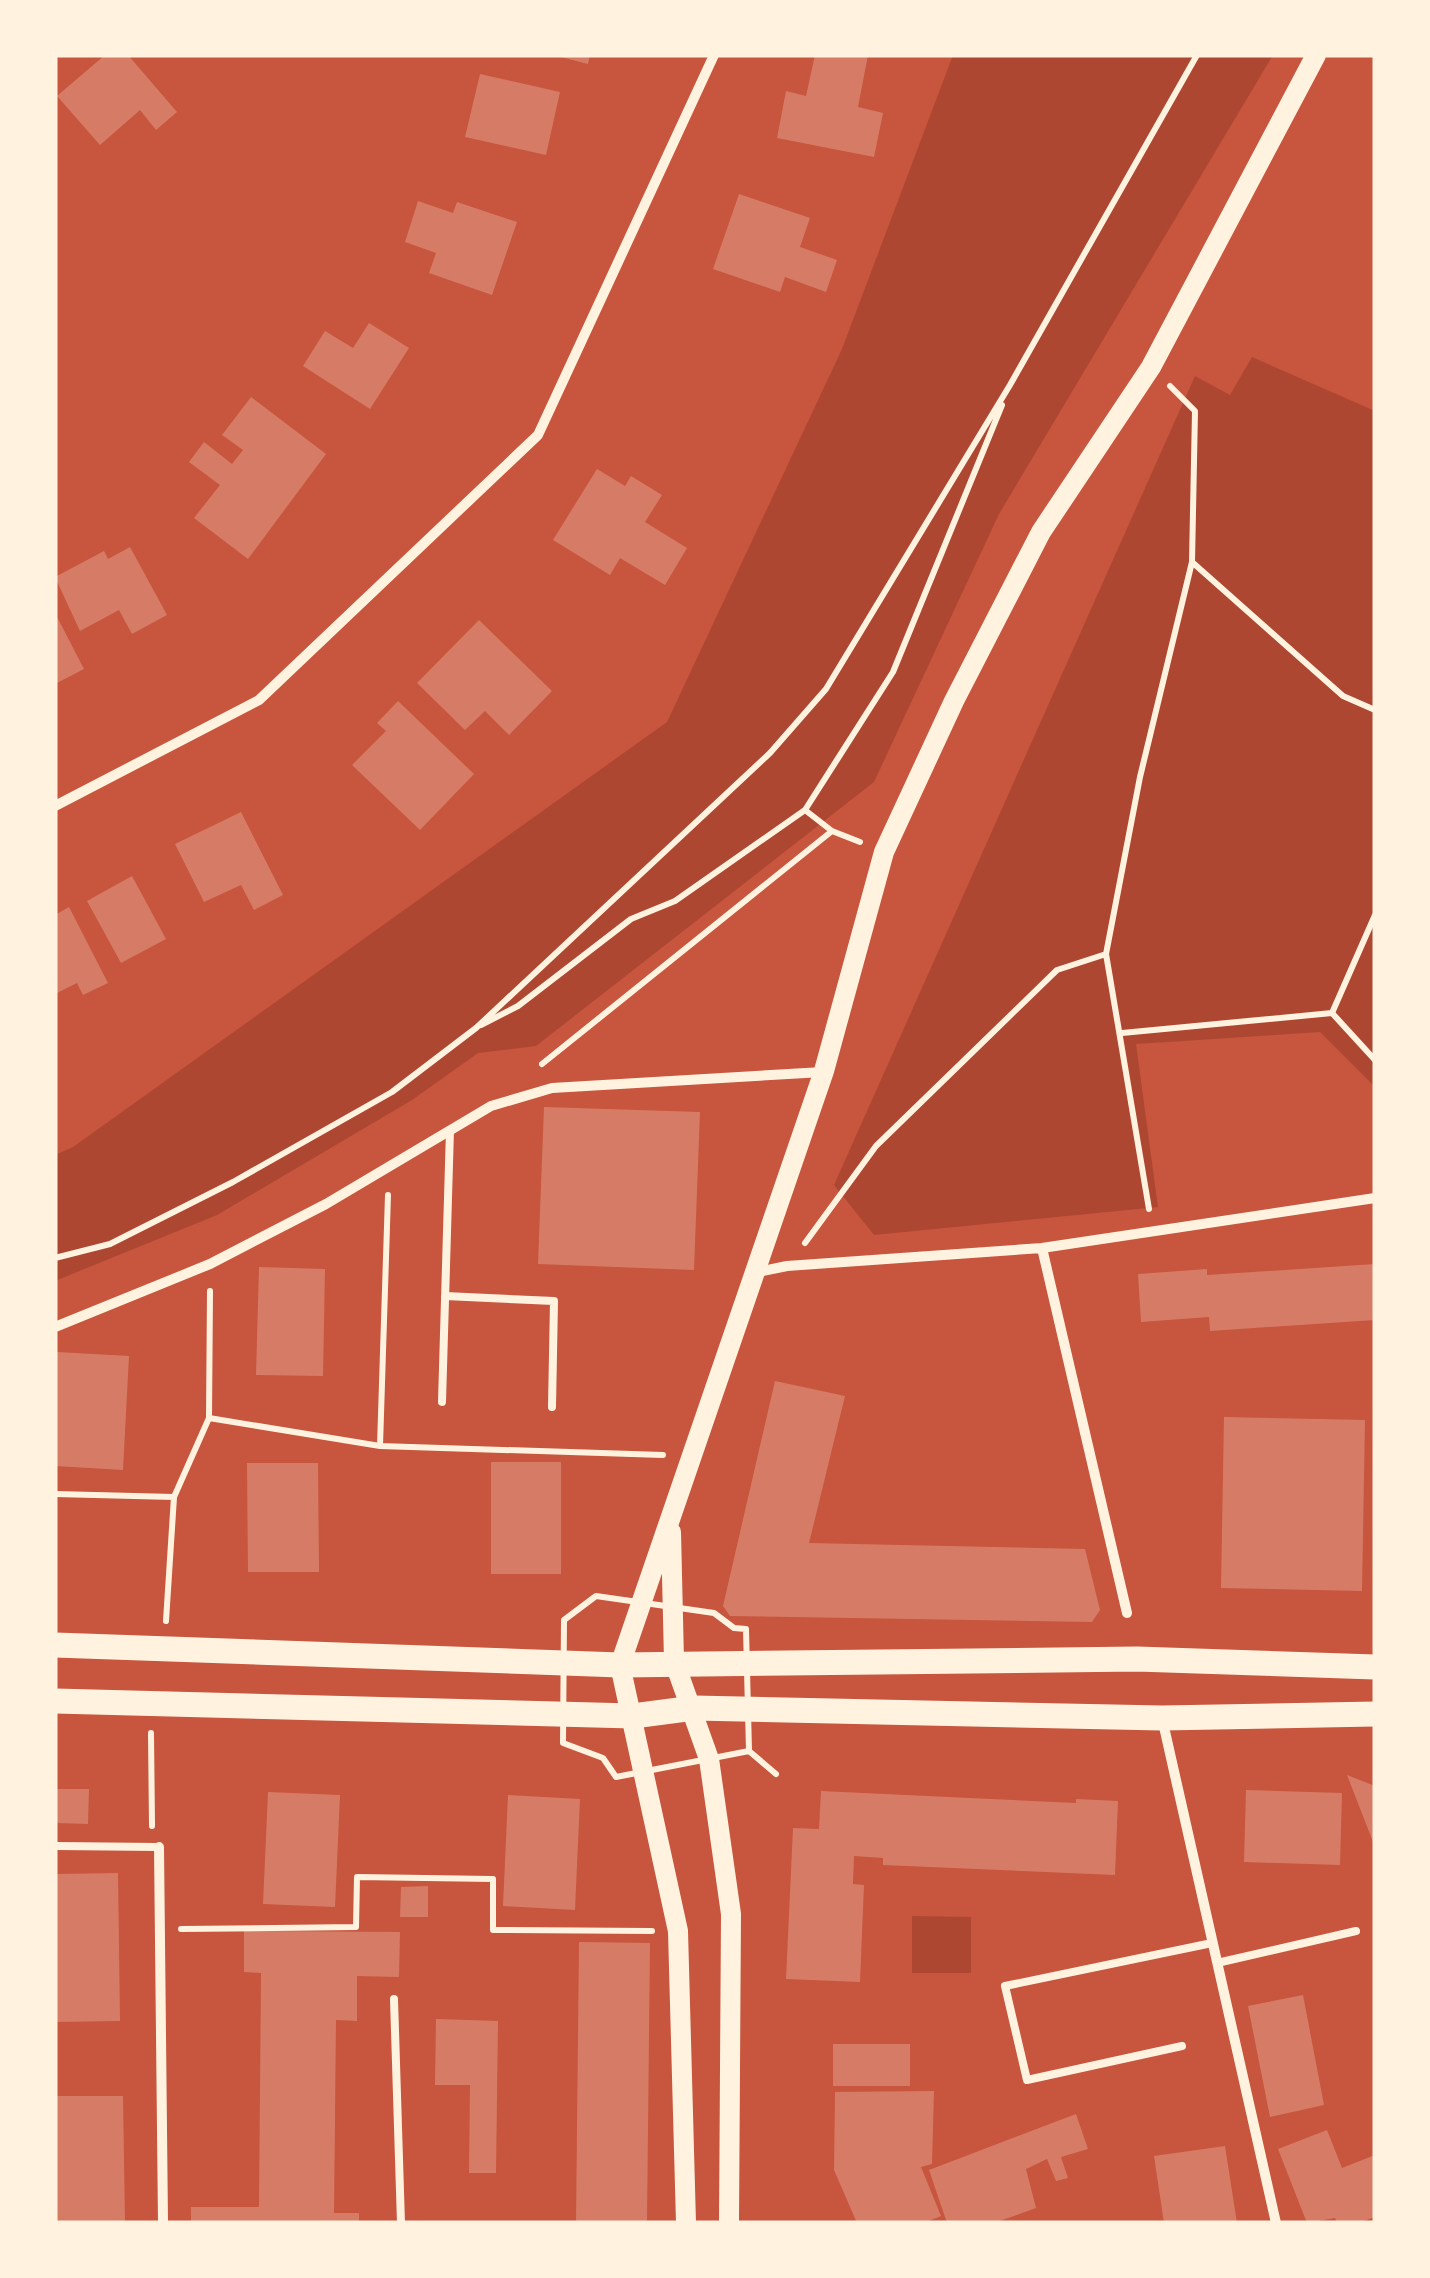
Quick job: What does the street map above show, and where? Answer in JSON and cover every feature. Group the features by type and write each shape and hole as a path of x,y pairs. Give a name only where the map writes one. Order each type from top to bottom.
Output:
{"main road":[{"path":"686,2223 678,1931 620,1665 824,1072 884,852 954,702 1042,532 1151,367 1316,55"},
{"path":"671,1515 674,1661 694,1708 709,1759 730,1914 729,2223"},
{"path":"55,1645 164,1652 620,1665 674,1661 1137,1659 1375,1666"},
{"path":"55,1701 633,1716 694,1708 1162,1718 1375,1714"}],"street":[{"path":"55,806 259,700 538,435 714,55"},
{"path":"55,1327 210,1264 491,1106 552,1088 824,1072"},
{"path":"752,1274 787,1266 1042,1248 1152,1228 1375,1198"},
{"path":"1042,1248 1127,1613"},
{"path":"1162,1718 1276,2223"},
{"path":"156,1847 164,2223"}],"lane":[{"path":"442,1402 450,1130"},
{"path":"446,1296 554,1301 552,1407"},
{"path":"55,1846 156,1847"},
{"path":"1218,1963 1356,1931"},
{"path":"1182,2046 1027,2080 1005,1986 1212,1943"},
{"path":"394,1999 401,2223"}],"path":[{"path":"55,1258 110,1244 233,1182 392,1092 476,1028 770,753 826,689 1010,385 1198,55"},
{"path":"1151,367 1195,412 1192,562 1140,777 1106,954 1152,1228"},
{"path":"476,1028 518,1006 631,919 675,900 805,810 893,672 1010,385"},
{"path":"1192,562 1342,696 1375,710"},
{"path":"805,810 832,831 884,852"},
{"path":"537,1068 832,831"},
{"path":"1332,1013 1375,915"},
{"path":"787,1266 876,1146 1057,970 1106,954"},
{"path":"1122,1033 1332,1013"},
{"path":"1332,1013 1375,1060"},
{"path":"380,1446 388,1167"},
{"path":"164,1652 174,1497 208,1418 210,1264"},
{"path":"208,1418 380,1446 690,1456"},
{"path":"55,1494 174,1497"},
{"path":"150,1706 156,1847"},
{"path":"749,1751 776,1774"},
{"path":"160,1929 356,1927 356,1878 493,1879 493,1930 678,1931"}],"shaded area":[{"path":"953,55 1273,55 999,514 874,782 536,1046 478,1053 412,1100 217,1215 55,1281 55,1155 73,1147 667,722 842,349"},
{"path":"1252,357 1375,411 1375,1087 1320,1032 1136,1044 1158,1207 874,1235 834,1185 1195,376 1230,395"},
{"path":"912,1916 971,1917 971,1973 912,1973"}],"building":[{"path":"105,55 128,55 177,112 156,130 140,110 100,145 57,96"},
{"path":"553,55 590,55 588,64"},
{"path":"815,55 868,55 858,107 883,113 874,157 777,138 786,91 806,96"},
{"path":"480,74 560,92 546,155 465,137"},
{"path":"739,194 810,218 800,247 837,260 826,292 785,277 780,292 713,269"},
{"path":"418,201 453,213 457,202 517,222 492,295 429,273 436,253 405,242"},
{"path":"369,323 409,348 370,409 303,366 325,331 353,348"},
{"path":"251,397 326,454 248,559 194,518 220,485 189,462 204,442 232,464 243,450 222,435"},
{"path":"597,469 625,486 631,476 662,495 645,522 687,548 665,585 620,558 610,575 553,540"},
{"path":"130,547 167,615 132,634 119,610 80,631 55,577 104,551 108,559"},
{"path":"55,613 84,669 55,684"},
{"path":"479,620 552,691 509,735 485,711 465,730 417,683"},
{"path":"398,701 474,774 420,830 352,765 386,731 377,723"},
{"path":"241,812 283,895 254,910 241,885 204,902 175,844"},
{"path":"132,876 166,939 121,963 87,901"},
{"path":"69,907 108,983 83,995 77,983 55,994 55,915"},
{"path":"544,1107 700,1112 694,1270 538,1264"},
{"path":"1375,1264 1375,1320 1210,1331 1209,1317 1141,1322 1138,1274 1207,1269 1207,1275"},
{"path":"259,1267 325,1269 323,1376 256,1375"},
{"path":"57,1352 129,1356 123,1470 55,1466"},
{"path":"775,1381 845,1396 809,1543 1085,1549 1100,1610 1092,1622 730,1616 723,1606"},
{"path":"1224,1417 1365,1420 1362,1591 1221,1588"},
{"path":"491,1462 561,1462 561,1574 491,1574"},
{"path":"247,1463 318,1463 319,1572 248,1572"},
{"path":"1347,1775 1375,1786 1375,1847"},
{"path":"55,1789 89,1789 88,1824 55,1823"},
{"path":"1246,1790 1342,1793 1340,1865 1244,1862"},
{"path":"821,1791 1076,1803 1076,1799 1118,1801 1115,1875 883,1865 883,1858 854,1856 853,1884 864,1885 860,1982 786,1979 793,1828 819,1829"},
{"path":"268,1792 340,1795 335,1907 263,1904"},
{"path":"508,1795 580,1799 575,1910 503,1906"},
{"path":"118,1873 120,2021 55,2022 55,1874"},
{"path":"428,1886 428,1917 400,1917 401,1887"},
{"path":"244,1931 400,1932 399,1977 357,1976 357,2021 336,2020 334,2213 359,2213 359,2223 191,2223 191,2207 259,2207 261,1973 244,1972"},
{"path":"579,1942 650,1943 647,2223 576,2223"},
{"path":"1303,1995 1324,2105 1270,2117 1248,2006"},
{"path":"436,2019 498,2021 496,2173 469,2173 470,2085 435,2085"},
{"path":"833,2044 910,2044 910,2086 833,2086"},
{"path":"934,2091 932,2164 921,2167 941,2216 924,2223 857,2223 834,2170 835,2092"},
{"path":"55,2096 123,2096 125,2223 55,2223"},
{"path":"1076,2114 1088,2149 1061,2157 1068,2178 1056,2181 1047,2159 1026,2169 1036,2208 994,2223 947,2223 929,2170"},
{"path":"1327,2130 1342,2168 1375,2155 1375,2217 1358,2223 1337,2223 1335,2218 1307,2223 1278,2149"},
{"path":"1225,2146 1237,2223 1164,2223 1154,2156"}]}
